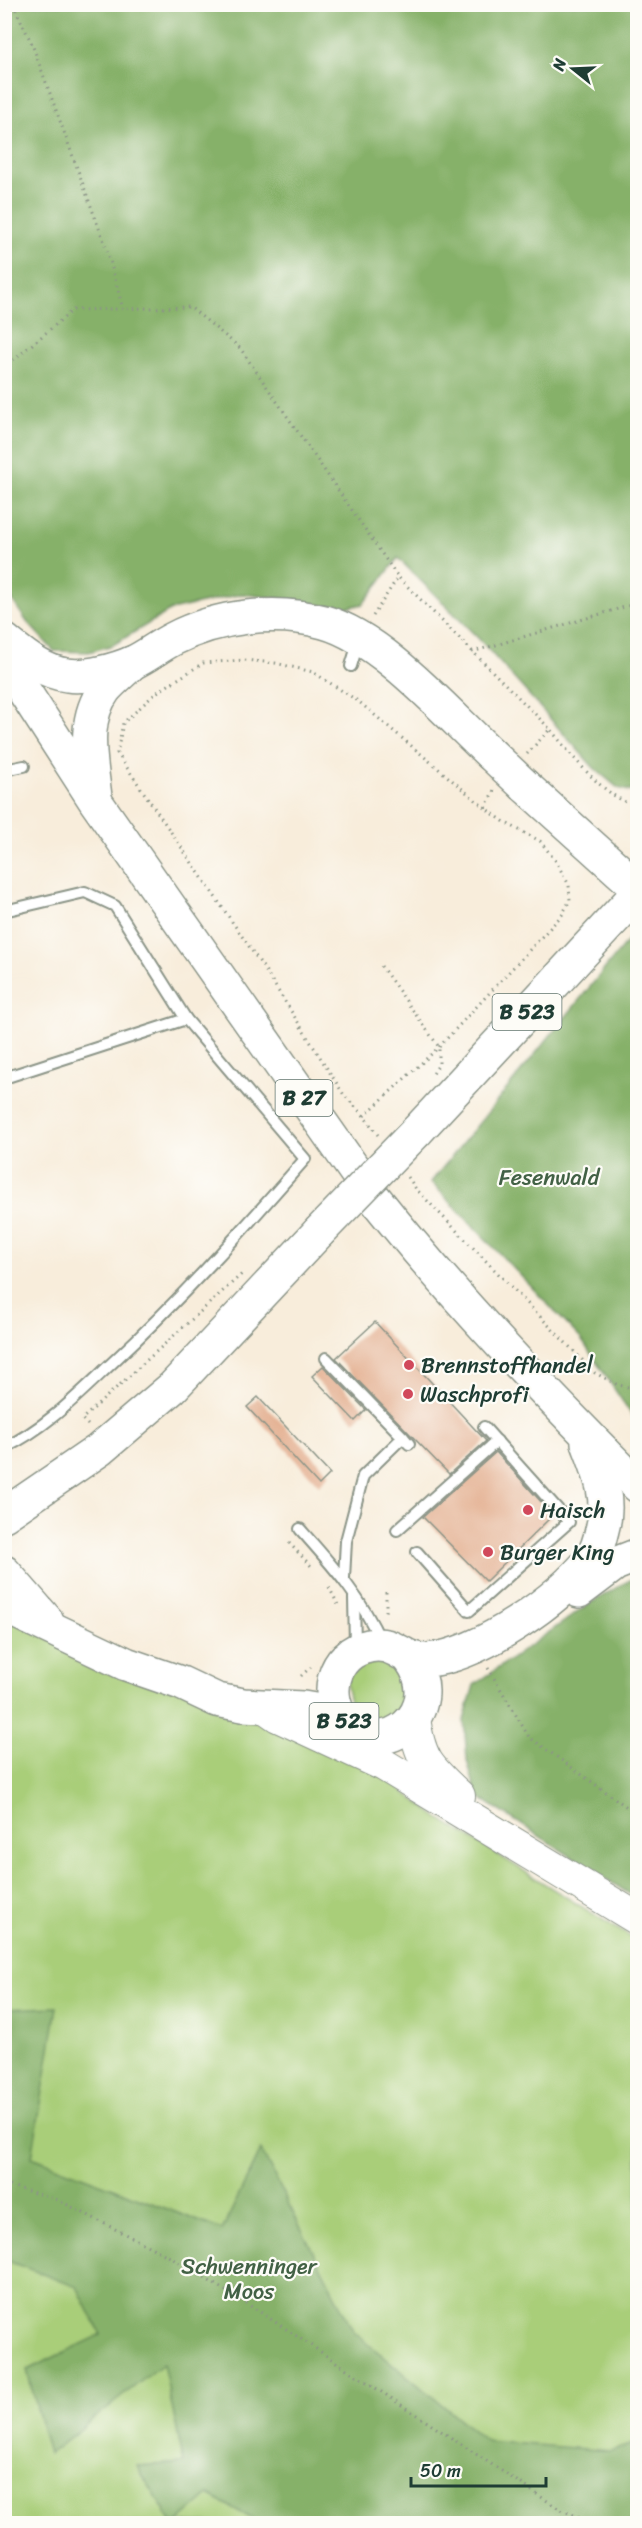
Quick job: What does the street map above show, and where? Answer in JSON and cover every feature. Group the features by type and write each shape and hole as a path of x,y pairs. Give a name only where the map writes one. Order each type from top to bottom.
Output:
{"main road":[{"path":"4,640 31,662 68,676 103,671 133,662 174,638 209,625 242,617 284,616 325,622 356,652 386,655 525,786 638,888"},
{"name":"B 27","path":"4,660 96,802 372,1195 406,1238 485,1328 638,1486"},
{"path":"96,802 88,731 93,712 105,690 133,662"},
{"name":"B 523","path":"4,1515 99,1450 172,1388 416,1132 638,893"},
{"path":"411,1660 450,1657 488,1640 540,1607 576,1576 592,1557 603,1529 606,1499 585,1432"},
{"path":"419,1706 441,1678 531,1628 615,1564 638,1555"},
{"path":"4,1572 56,1631"},
{"path":"4,1606 126,1664 181,1683 217,1700 265,1707 303,1708 338,1714"},
{"path":"374,1637 411,1660 418,1670 419,1706"},
{"name":"B 523","path":"374,1637 345,1659 325,1670 338,1714 348,1726 361,1734 390,1735 403,1729 419,1706"},
{"path":"181,1683 254,1689 302,1687 325,1670"}],"street":[{"path":"419,1706 417,1744 422,1757 432,1769 516,1846"},
{"path":"265,1707 278,1716 384,1765 638,1919"},
{"path":"376,1736 423,1788"}],"lane":[{"path":"4,770 24,766"},
{"path":"4,911 85,892 115,906 186,1019 305,1159 234,1241 158,1320 69,1403 4,1448"},
{"path":"4,1078 186,1019"},
{"path":"326,1358 406,1441 363,1476 346,1541 344,1578"},
{"path":"417,1552 470,1611 569,1522 484,1427"},
{"path":"397,1530 497,1441"},
{"path":"300,1529 344,1578 374,1637"},
{"path":"354,1598 372,1622 374,1637"}],"path":[{"path":"13,4 32,44 108,253 123,309"},
{"path":"4,368 73,310 190,307 240,348 398,577 550,729 581,765 617,798 638,806"},
{"path":"356,652 398,577"},
{"path":"472,652 638,603"},
{"path":"364,1116 439,1047 562,915 570,900 569,885 555,860 540,841 506,823 485,808 358,701 313,672 275,663 244,660 203,663 156,693 123,723 117,753 265,970 344,1095 364,1116 384,1143"},
{"path":"542,738 550,729"},
{"path":"485,808 492,792"},
{"path":"381,966 439,1047"},
{"path":"404,1171 417,1189 595,1373 618,1385 638,1389"},
{"path":"88,1425 82,1419 249,1267"},
{"path":"289,1543 317,1573"},
{"path":"324,1580 338,1602 339,1614"},
{"path":"374,1637 386,1592"},
{"path":"482,1657 529,1737 638,1815"},
{"path":"301,1676 325,1670"},
{"path":"4,2184 58,2200 168,2256 257,2310 561,2510 598,2523"}],"green space":[{"path":"4,5 637,5 637,793 618,788 594,768 478,638 398,558 363,604 341,609 242,594 171,610 113,645 89,652 54,651 27,622 4,588"},
{"name":"Fesenwald","path":"637,929 637,1423 581,1339 431,1182"},
{"path":"638,1579 637,1899 477,1796 467,1760 464,1720 474,1685 592,1602 630,1580"},
{"name":"Schwenninger Moos","path":"4,1618 364,1762 440,1819 637,1941 637,2523 5,2523"},
{"path":"378,1657 406,1673 408,1705 383,1724 353,1714 347,1683 352,1673"},
{"path":"57,2007 32,2157 222,2230 261,2150 354,2332 486,2441 611,2451 637,2443 637,2523 260,2523 209,2495 177,2523 172,2523 137,2466 184,2463 163,2364 49,2454 27,2370 101,2335 77,2287 5,2260 4,2009"}],"building":[{"name":"Waschprofi","path":"375,1322 486,1441 449,1474 336,1358"},
{"path":"323,1366 366,1410 355,1421 312,1376"},
{"path":"258,1397 330,1474 319,1485 247,1407"},
{"path":"496,1452 553,1515 486,1581 423,1517"}],"place":[{"name":"Brennstoffhandel","path":"409,1365"},
{"name":"Waschprofi","path":"408,1394"},
{"name":"Haisch","path":"528,1510"},
{"name":"Burger King","path":"488,1552"}]}
